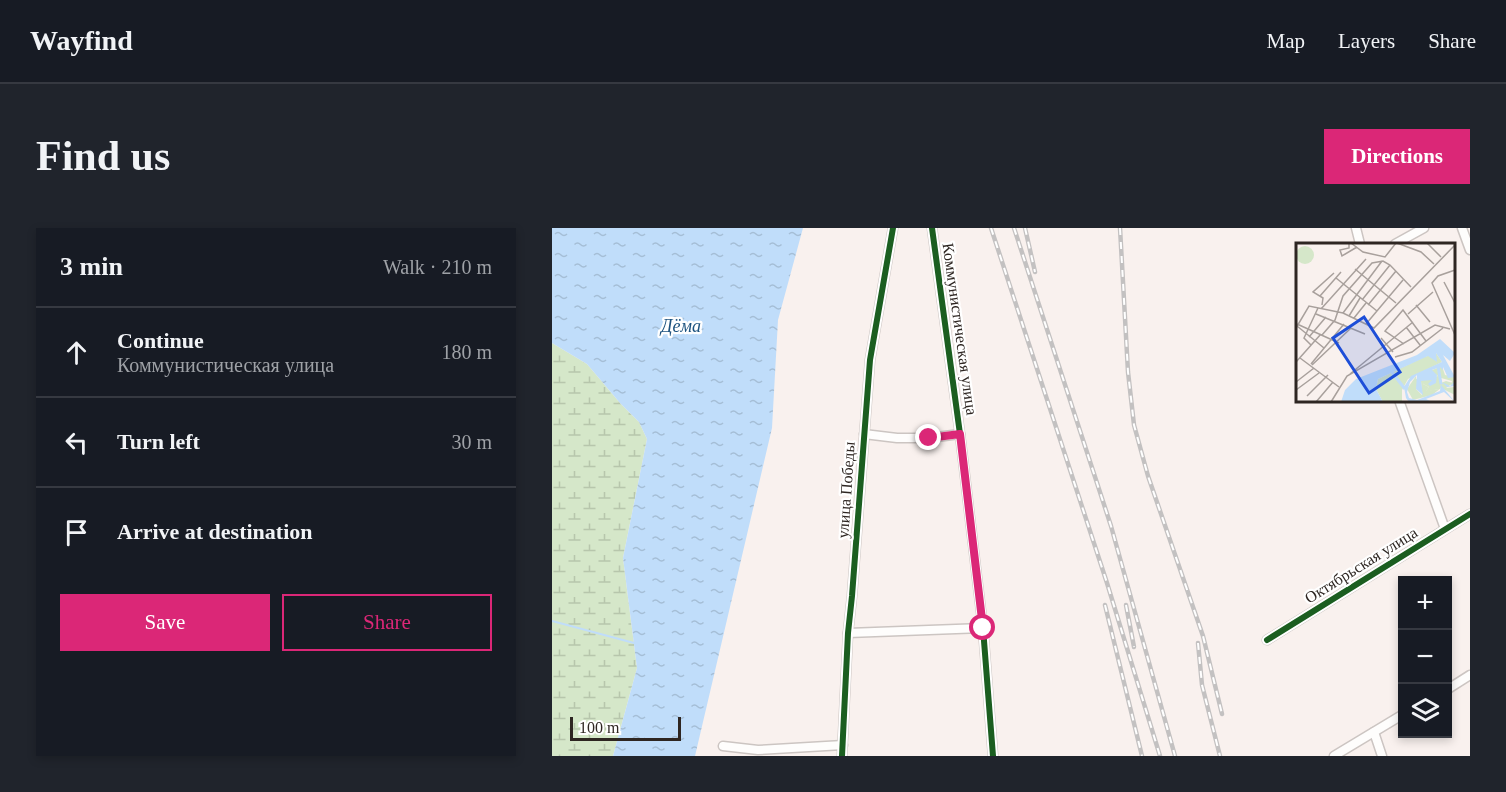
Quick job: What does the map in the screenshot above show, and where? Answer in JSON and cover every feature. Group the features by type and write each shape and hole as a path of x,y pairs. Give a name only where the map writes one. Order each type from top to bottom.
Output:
{"street":[{"name":"улица Победы","path":"842,756 848,633 870,360 893,228"},
{"name":"Коммунистическая улица","path":"932,228 983,628 993,756"},
{"path":"1356,228 1360,243"},
{"path":"1397,243 1424,228"},
{"path":"1462,228 1470,250"},
{"path":"1400,402 1445,529"},
{"path":"864,434 897,438 929,438 960,434"},
{"name":"Октябрьская улица","path":"1267,640 1470,514"},
{"path":"848,633 983,628"},
{"path":"1452,686 1470,675"},
{"path":"1334,756 1398,717"},
{"path":"1374,732 1382,756"},
{"path":"723,746 758,750 843,745"}],"green space":[{"path":"552,343 587,364 639,422 647,439 623,558 637,668 613,756 552,756"}],"water":[{"name":"Дёма","path":"552,228 803,228 778,320 772,428 695,756 613,756 637,668 623,558 647,439 639,422 587,364 552,343"}],"waterway":[{"path":"552,621 634,643"}],"railway":[{"path":"991,228 1107,583 1160,756"},
{"path":"1014,228 1111,526 1175,756"},
{"path":"1025,228 1035,272"},
{"path":"1120,228 1128,372 1134,425 1148,476 1203,636 1222,714"},
{"path":"1105,605 1142,756"},
{"path":"1126,605 1134,647"},
{"path":"1198,643 1202,685 1220,756"}],"cycle path":[{"path":"842,756 848,633 870,360 893,228"},
{"path":"932,228 983,628 993,756"},
{"path":"1267,640 1470,514"}],"route":[{"path":"929,438 960,434 983,628"}]}
